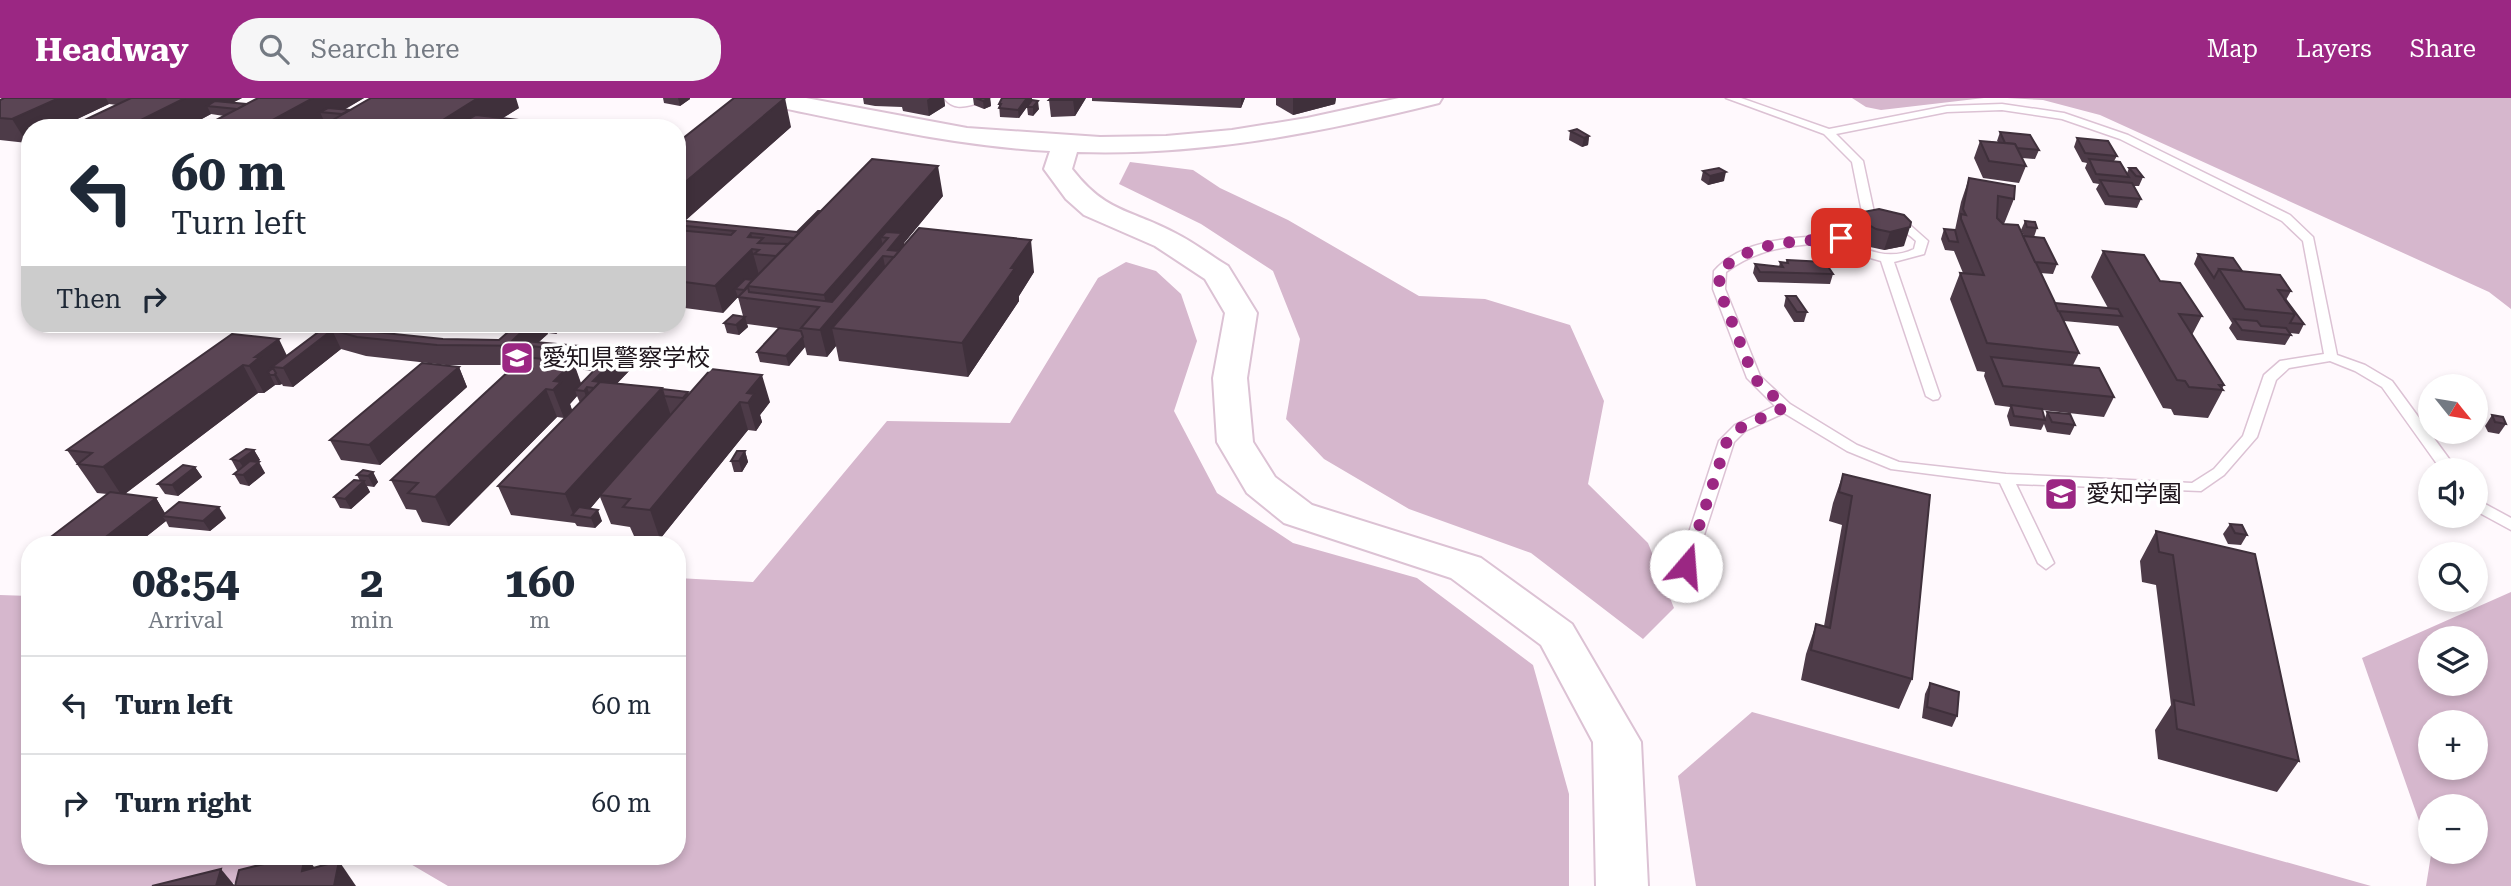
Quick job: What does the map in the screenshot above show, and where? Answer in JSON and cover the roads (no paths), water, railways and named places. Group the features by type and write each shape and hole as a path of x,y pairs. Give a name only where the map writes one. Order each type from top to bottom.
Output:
{"street":[{"path":"768,98 964,135 1066,144 1159,143 1230,138 1347,118 1430,98"},
{"path":"954,98 959,102 975,98"},
{"path":"1066,144 1058,169 1076,192 1094,209 1166,240 1217,273 1241,313 1230,378 1235,442 1261,485 1298,514 1466,568 1557,635 1617,742 1622,886"}],"lane":[{"path":"1731,98 1828,132 1857,161 1870,220"},
{"path":"1828,132 1947,109 2002,107 2064,116 2124,137 2286,218 2309,240 2330,357"},
{"path":"1841,238 1840,228 1845,224 1870,220 1902,226 1922,241 1923,246 1915,254 1886,257 1863,252 1841,238 1767,245 1735,256 1720,271 1719,289 1754,378 1785,407 1852,449 1896,466 2006,479 2195,488 2219,471 2250,437 2269,378 2285,364 2330,357 2360,368 2387,384 2441,458"},
{"path":"1886,257 1933,396"},
{"path":"1686,566 1727,441 1740,428 1785,407"},
{"path":"2006,479 2046,563"},
{"path":"2488,511 2511,525"}],"place":[{"name":"愛知県警察学校","path":"517,358"},
{"name":"愛知学園","path":"2061,494"}]}
